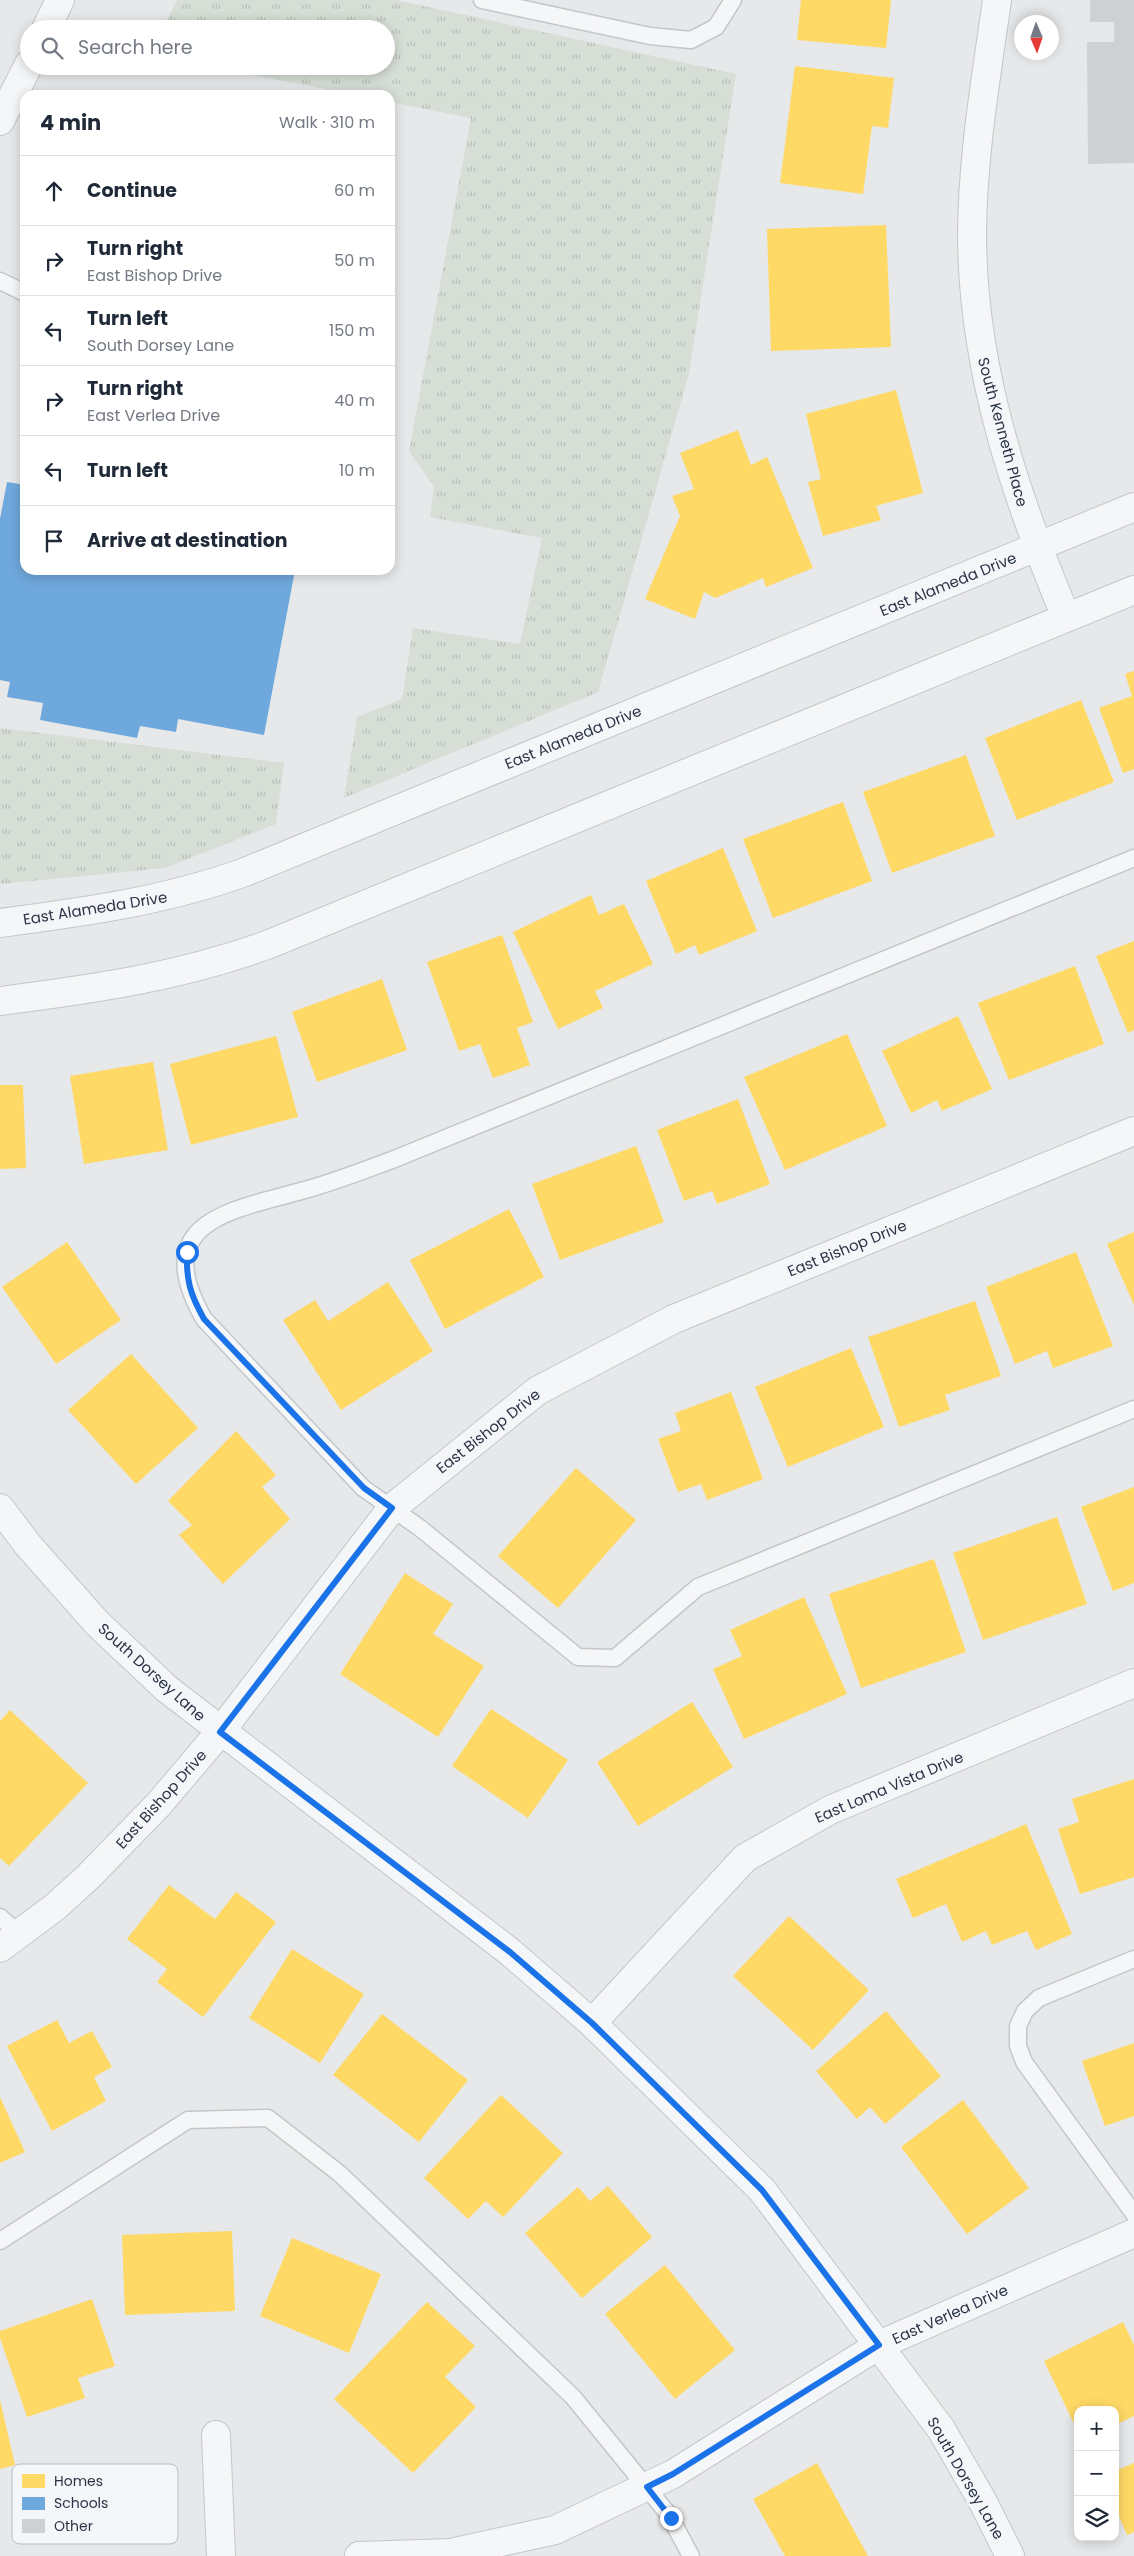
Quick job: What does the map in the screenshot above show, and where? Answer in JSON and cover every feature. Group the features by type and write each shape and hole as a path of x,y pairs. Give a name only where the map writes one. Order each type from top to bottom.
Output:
{"street":[{"path":"50,20 60,0"},
{"name":"South Kenneth Place","path":"997,0 973,190 973,278 976,319 992,406 1018,495 1066,617"},
{"path":"0,121 23,75"},
{"name":"East Alameda Drive","path":"0,923 151,901 237,876 1134,507"},
{"path":"0,1001 144,980 226,960 1134,590"},
{"name":"East Bishop Drive","path":"7,1933 55,1907 123,1842 158,1805 220,1732 392,1508 537,1390 674,1319 1134,1131"},
{"name":"South Dorsey Lane","path":"0,1508 28,1545 97,1623 167,1689 220,1732 510,1952 592,2023 762,2190 941,2429 983,2502 1010,2556"},
{"name":"East Loma Vista Drive","path":"592,2023 745,1858 830,1810 1134,1683"},
{"name":"East Verlea Drive","path":"359,2556 451,2554 556,2530 673,2474 879,2345 1134,2233"},
{"path":"216,2435 221,2556"}],"lane":[{"path":"482,0 650,36 691,40 716,27 733,0"},
{"path":"0,281 20,291"},
{"path":"1134,858 392,1160 329,1183 234,1210 213,1218 197,1232 187,1252 186,1278 194,1300 204,1319 364,1488 392,1508 578,1656 615,1658 698,1587 1134,1409"},
{"path":"1134,1959 1039,1998 1025,2010 1018,2026 1018,2046 1024,2062 1134,2214"},
{"path":"0,2241 188,2120 268,2118 340,2174 573,2397 669,2515 691,2556"}],"green space":[{"path":"177,0 396,0 736,74 689,373 598,692 344,798 357,717 402,699 413,628 520,644 542,538 430,517 434,487 409,451 471,118 395,103 395,90 330,90 253,75 395,75 395,20 167,20"},
{"path":"0,728 284,763 276,824 165,868 0,884"}],"building: Homes":[{"path":"801,0 891,0 886,48 797,40"},
{"path":"795,66 894,78 888,128 872,126 863,194 780,183"},
{"path":"886,225 891,347 771,351 767,229"},
{"path":"896,390 923,493 876,506 881,520 823,536 808,482 821,479 806,414"},
{"path":"738,430 751,465 767,457 813,568 766,587 763,578 715,598 704,592 695,619 645,599 680,516 672,496 694,489 680,453"},
{"path":"1134,671 1134,769 1123,773 1099,708 1132,696 1125,674"},
{"path":"1081,700 1114,782 1017,820 985,738"},
{"path":"966,755 995,836 892,873 863,792"},
{"path":"843,802 872,881 773,918 743,839"},
{"path":"723,848 757,931 699,955 695,945 676,954 646,881"},
{"path":"591,895 599,915 624,904 653,964 595,991 603,1008 558,1029 513,932"},
{"path":"502,935 533,1022 517,1028 530,1065 493,1078 480,1044 459,1051 427,962"},
{"path":"1134,941 1134,1030 1128,1033 1096,956"},
{"path":"1075,966 1104,1044 1009,1080 978,1003"},
{"path":"382,979 407,1050 317,1082 292,1012"},
{"path":"958,1016 992,1089 942,1111 937,1100 911,1113 882,1051"},
{"path":"847,1034 887,1126 785,1170 744,1077"},
{"path":"276,1036 298,1117 191,1145 170,1064"},
{"path":"153,1062 168,1150 84,1164 70,1076"},
{"path":"0,1085 23,1085 26,1168 0,1169"},
{"path":"738,1099 770,1184 717,1204 712,1191 684,1201 657,1130"},
{"path":"636,1146 664,1222 560,1260 532,1184"},
{"path":"509,1209 544,1277 445,1329 410,1260"},
{"path":"1134,1232 1134,1305 1107,1244"},
{"path":"67,1242 121,1320 56,1364 2,1287"},
{"path":"1076,1252 1113,1346 1053,1368 1047,1351 1015,1364 986,1287"},
{"path":"388,1282 433,1351 341,1410 283,1320 315,1300 328,1321"},
{"path":"975,1301 1001,1376 945,1395 950,1410 899,1427 868,1337"},
{"path":"851,1348 884,1427 788,1467 755,1387"},
{"path":"131,1354 198,1428 136,1484 68,1410"},
{"path":"731,1392 763,1479 707,1500 701,1484 678,1492 658,1439 681,1431 675,1413"},
{"path":"236,1431 276,1475 262,1487 290,1519 223,1584 179,1535 192,1525 168,1501"},
{"path":"576,1468 636,1520 558,1608 498,1556"},
{"path":"1134,1487 1134,1583 1113,1591 1081,1507"},
{"path":"1057,1517 1087,1604 983,1640 953,1553"},
{"path":"934,1559 966,1652 861,1688 829,1594"},
{"path":"405,1573 453,1604 433,1634 484,1666 438,1737 340,1674"},
{"path":"804,1597 847,1694 744,1739 713,1669 742,1656 730,1630"},
{"path":"692,1702 733,1767 638,1826 597,1762"},
{"path":"491,1709 568,1760 528,1818 452,1766"},
{"path":"10,1710 88,1783 9,1866 0,1858 0,1721"},
{"path":"1134,1779 1134,1877 1080,1894 1058,1829 1079,1822 1072,1799"},
{"path":"1026,1824 1072,1934 1036,1950 1027,1931 992,1945 986,1931 962,1942 946,1904 913,1918 896,1879"},
{"path":"169,1885 215,1919 236,1892 276,1922 203,2017 157,1982 167,1969 127,1939"},
{"path":"789,1916 869,1990 813,2050 733,1976"},
{"path":"292,1949 364,1994 320,2063 249,2018"},
{"path":"886,2011 941,2076 885,2124 870,2107 857,2119 816,2071"},
{"path":"382,2014 468,2080 419,2142 333,2075"},
{"path":"57,2020 69,2043 92,2031 112,2067 94,2077 106,2101 52,2131 7,2046"},
{"path":"1134,2043 1134,2116 1105,2126 1082,2061"},
{"path":"501,2095 563,2153 503,2217 486,2201 468,2219 424,2178"},
{"path":"0,2097 25,2152 0,2163"},
{"path":"963,2100 1029,2188 967,2234 901,2147"},
{"path":"608,2186 652,2237 582,2298 525,2233 578,2187 590,2201"},
{"path":"232,2231 235,2311 125,2315 122,2235"},
{"path":"292,2238 381,2274 349,2353 260,2316"},
{"path":"665,2265 735,2350 675,2399 605,2314"},
{"path":"92,2299 115,2366 78,2378 85,2398 27,2417 0,2338 0,2331"},
{"path":"427,2302 475,2346 445,2377 476,2407 413,2473 334,2399"},
{"path":"1123,2322 1134,2345 1134,2416 1119,2423 1119,2406 1074,2406 1074,2424 1044,2361"},
{"path":"0,2400 15,2464 0,2469"},
{"path":"817,2463 868,2556 785,2556 753,2499"},
{"path":"1134,2463 1134,2532 1127,2535 1119,2516 1119,2469"}],"building: Schools":[{"path":"7,482 20,484 20,575 294,575 264,735 178,719 176,732 140,726 137,738 40,720 43,703 7,697 10,682 0,680 0,519"}],"building: Other":[{"path":"1090,0 1134,0 1134,163 1088,164 1087,42 1114,42 1114,22 1090,22"}],"route":[{"path":"187,1252 186,1278 194,1300 204,1319 364,1488 392,1508 220,1732 510,1952 592,2023 762,2190 879,2345 673,2474 647,2487 671,2518"}]}
